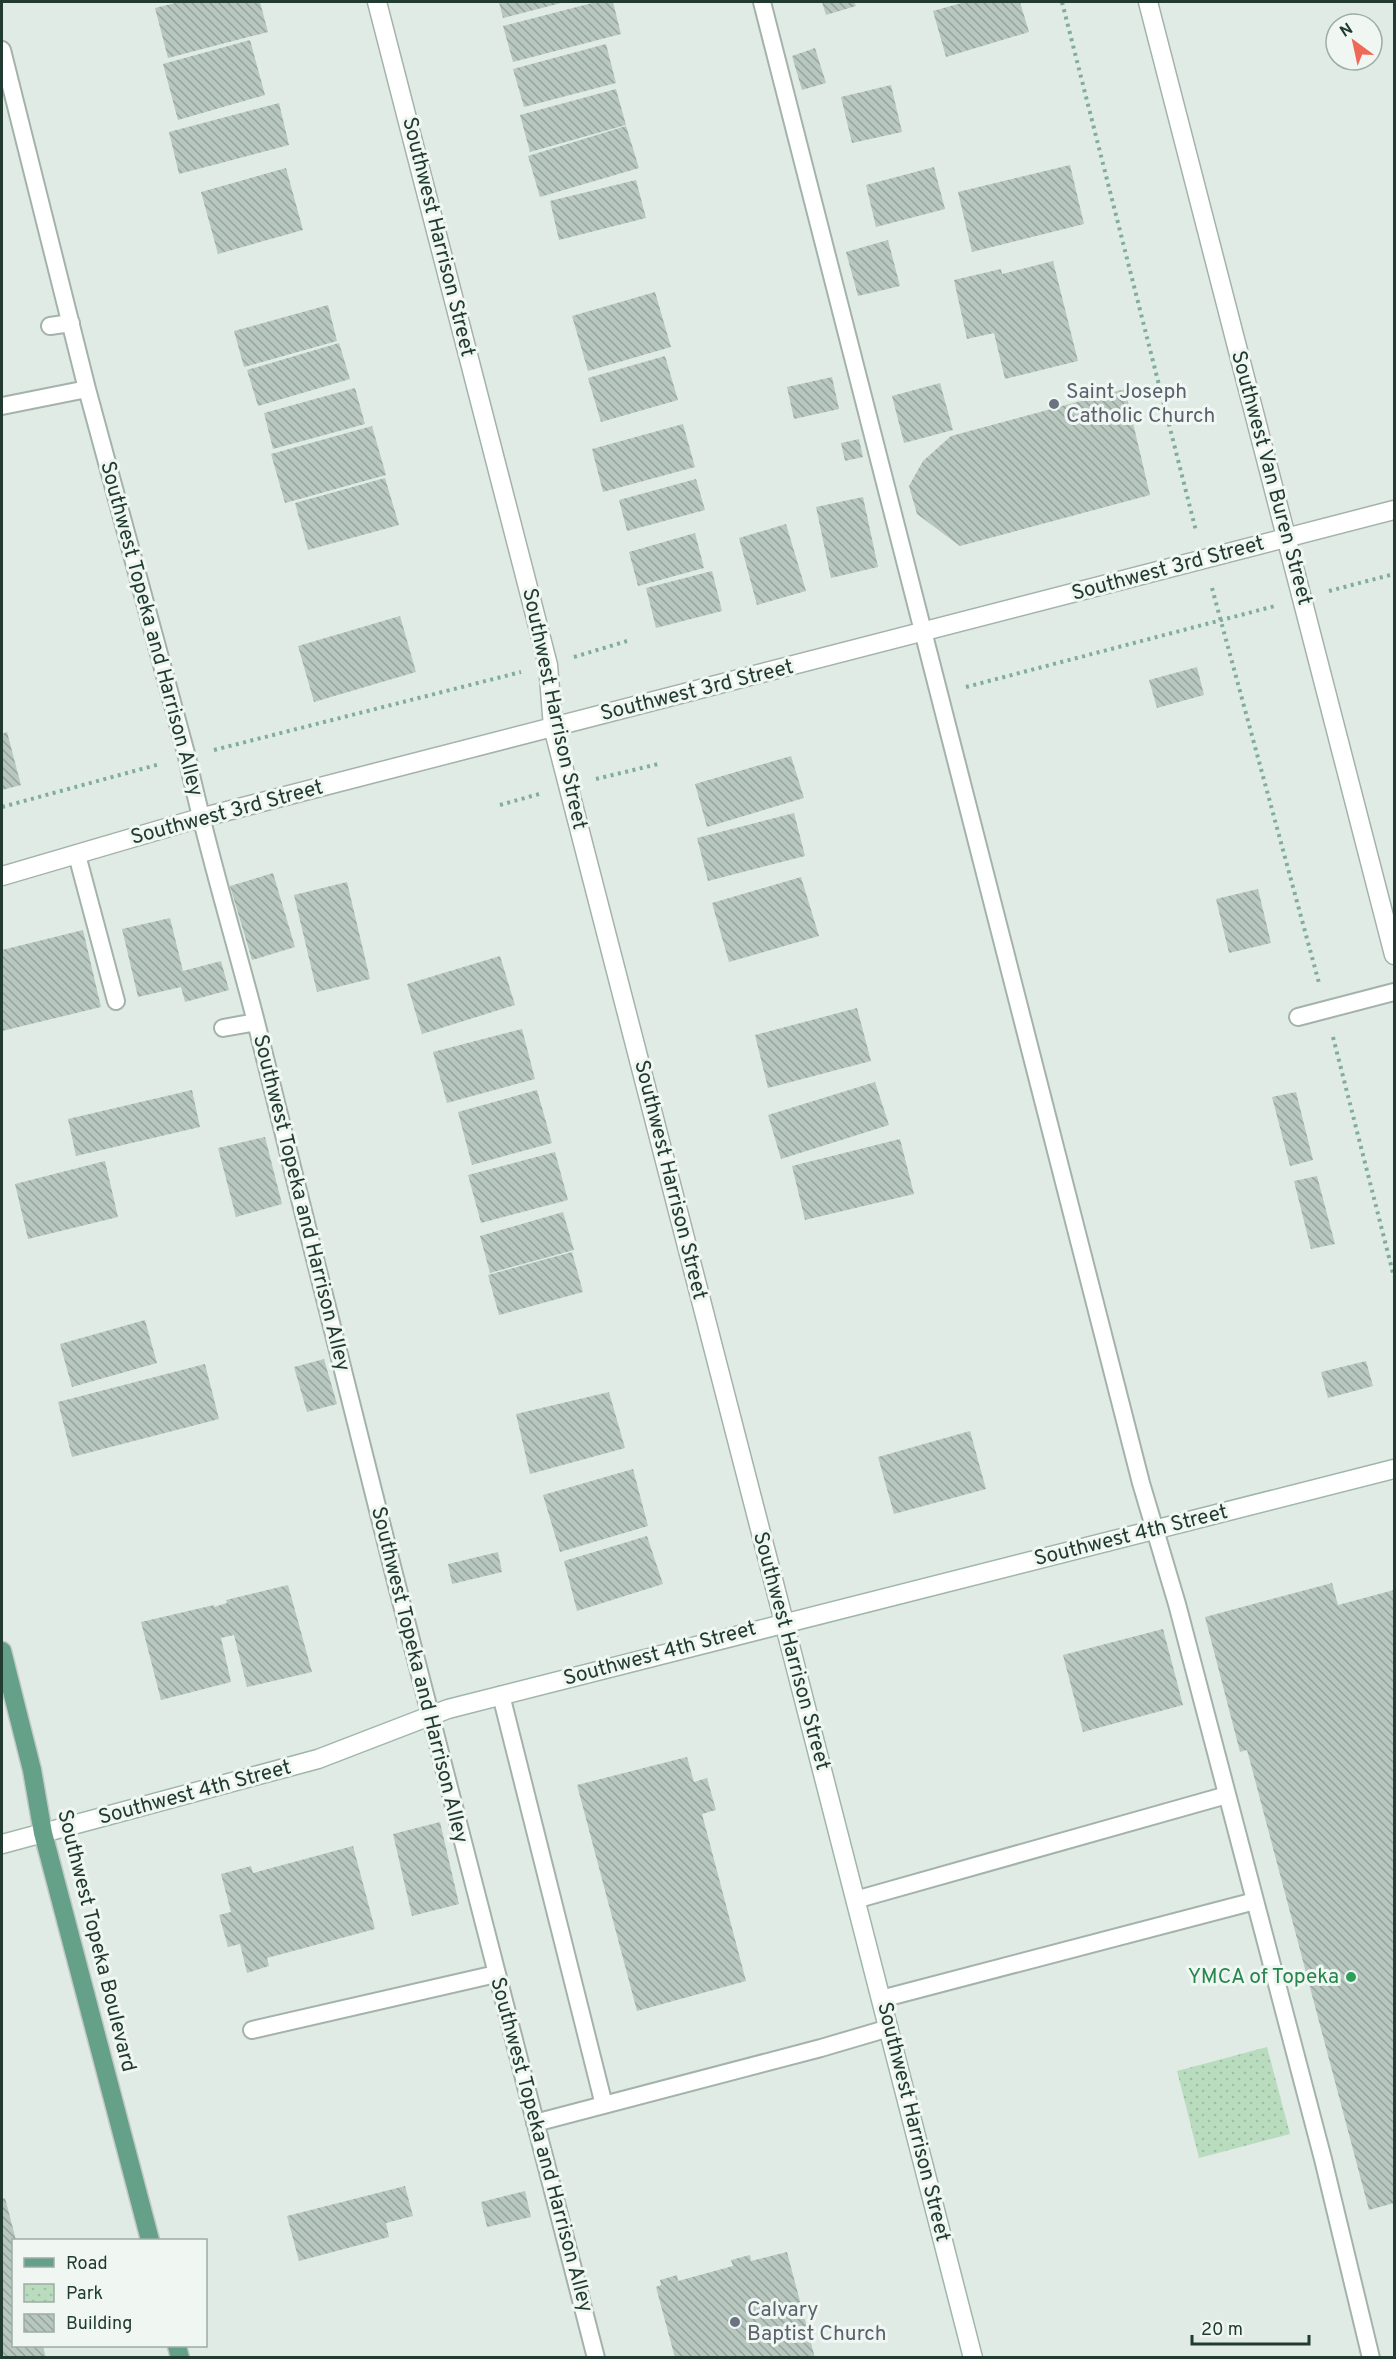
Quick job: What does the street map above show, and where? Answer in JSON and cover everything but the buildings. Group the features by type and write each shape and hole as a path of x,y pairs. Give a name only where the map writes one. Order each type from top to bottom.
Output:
{"main road":[{"name":"Southwest Topeka Boulevard","path":"2,1651 32,1770 44,1833 149,2239"}],"street":[{"name":"Southwest Harrison Street","path":"377,2 548,664 553,727 974,2358"},
{"name":"Southwest Van Buren Street","path":"1148,2 1395,955"},
{"name":"Southwest 3rd Street","path":"2,876 200,818 1395,510"},
{"name":"Southwest 4th Street","path":"2,1844 318,1760 448,1709 1395,1468"}],"lane":[{"path":"762,2 1138,1472 1156,1529 1323,2159 1371,2358"},
{"name":"Southwest Topeka and Harrison Alley","path":"2,50 87,389 256,1022 430,1716 596,2358"},
{"path":"50,326 71,323"},
{"path":"2,406 87,389"},
{"path":"77,855 116,1001"},
{"path":"1298,1017 1395,992"},
{"path":"222,1028 256,1022"},
{"path":"501,1695 604,2105"},
{"path":"855,1900 1227,1795"},
{"path":"881,1999 1255,1901"},
{"path":"252,2030 496,1974"},
{"path":"535,2123 821,2049 889,2028"}],"path":[{"path":"1062,2 1187,501 1222,621 1395,1277"},
{"path":"939,694 1395,574"},
{"path":"2,807 187,757 469,687 627,641"}],"green space":[{"path":"1267,2047 1290,2134 1199,2158 1177,2071"}],"place":[{"name":"Saint Joseph Catholic Church","path":"1054,404"},
{"name":"YMCA of Topeka","path":"1351,1977"},
{"name":"Calvary Baptist Church","path":"735,2322"}]}
